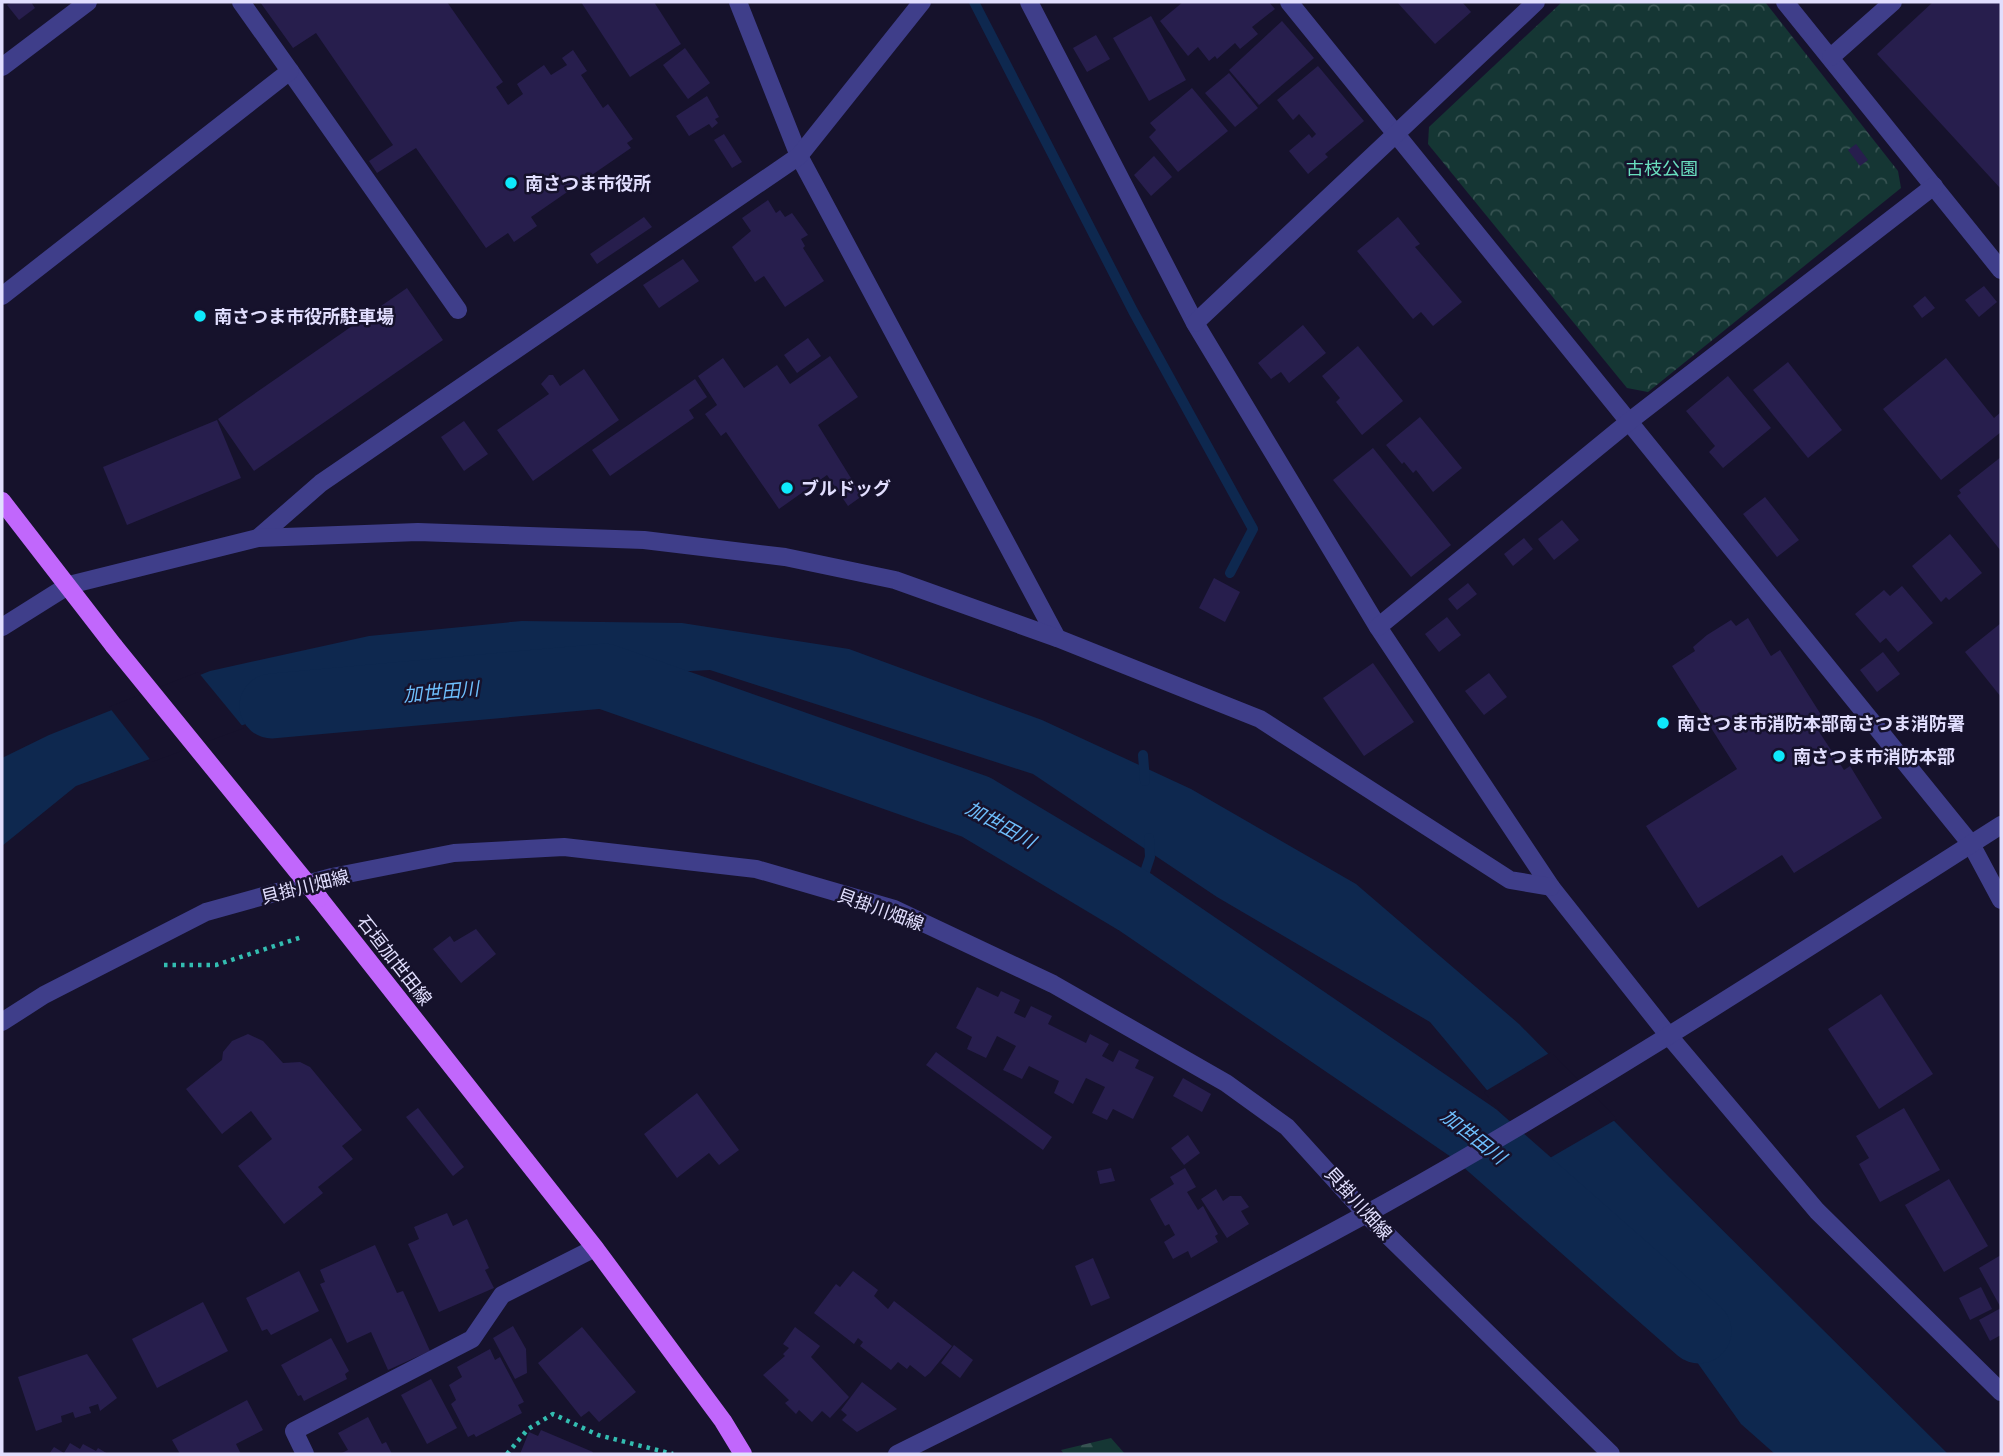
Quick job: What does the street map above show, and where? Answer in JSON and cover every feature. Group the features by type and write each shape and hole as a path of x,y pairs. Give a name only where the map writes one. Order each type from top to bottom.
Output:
{"main road":[{"name":"石垣加世田線","path":"2,501 114,646 319,898 595,1248 723,1421 743,1454"}],"street":[{"path":"2,67 88,2"},
{"path":"241,2 458,310"},
{"path":"738,2 799,156 1056,638"},
{"path":"258,538 321,483 799,156 922,2"},
{"path":"1029,2 1195,323 1378,627 1551,887 1669,1036 1818,1211 1994,1373 2001,1392"},
{"path":"1289,2 1394,135 1631,420 1971,844 2001,900"},
{"path":"1195,323 1536,2"},
{"path":"1785,2 2001,270"},
{"path":"1830,57 1893,2"},
{"path":"2,296 290,71"},
{"path":"1378,627 1631,420 1934,186"},
{"path":"2,627 69,585 258,538 418,532 643,540 785,557 895,580 1056,638 1260,719 1510,880 1551,887"},
{"path":"897,1454 1222,1293 1389,1201 1669,1036 2001,825"},
{"name":"貝掛川畑線","path":"2,1022 44,995 206,912 332,877 454,853 564,847 756,869 894,909 1053,984 1226,1083 1287,1126 1366,1214 1611,1454"},
{"path":"305,1454 294,1431 472,1339 502,1295 595,1248"}],"path":[{"path":"129,951 149,966 216,965 302,937"},
{"path":"507,1454 528,1429 553,1414 598,1435 673,1454"}],"green space":[{"name":"古枝公園","path":"1562,2 1765,2 1898,171 1901,188 1648,392 1627,388 1428,144 1429,127"},
{"path":"1111,1438 1125,1454 1064,1454 1061,1450"}],"water":[{"path":"522,621 682,623 849,649 1042,720 1191,789 1356,884 1519,1024 1948,1454 1775,1454 1741,1424 1598,1223 1430,1022 1217,897 1033,774 710,670 421,685 265,717 76,786 2,846 2,758 49,735 210,671 369,636"}],"pier":[{"path":"198,672 244,728 152,762 109,707"},
{"path":"1551,1052 1617,1119 1543,1162 1484,1092"}],"building":[{"path":"12,2 31,2 35,8 19,20 7,5"},
{"path":"260,2 447,2 503,82 496,87 508,105 523,94 517,84 544,65 551,75 567,65 562,58 573,50 587,71 581,75 603,108 608,104 633,139 627,143 631,148 531,217 537,226 514,242 508,233 486,248 416,148 377,173 369,161 393,145 316,33 293,48"},
{"path":"581,2 654,2 681,44 630,77"},
{"path":"1183,2 1269,2 1275,9 1252,27 1258,34 1240,49 1235,43 1217,59 1215,56 1209,61 1198,47 1188,56 1160,21"},
{"path":"1397,2 1462,2 1471,12 1435,44"},
{"path":"1933,2 2001,2 2001,189 1877,54"},
{"path":"1151,16 1186,80 1149,101 1113,38"},
{"path":"1282,21 1314,58 1259,105 1229,70"},
{"path":"1096,35 1110,59 1087,72 1073,48"},
{"path":"685,48 710,83 688,99 663,65"},
{"path":"1318,66 1364,121 1325,154 1328,157 1308,174 1289,151 1309,134 1312,138 1316,134 1299,114 1293,120 1277,100"},
{"path":"1229,73 1258,108 1235,127 1205,93"},
{"path":"1192,88 1228,131 1178,172 1149,137 1156,130 1150,123"},
{"path":"707,96 719,117 715,119 718,123 712,128 709,124 689,136 676,116"},
{"path":"724,134 742,162 732,168 714,140"},
{"path":"1856,144 1868,160 1860,166 1848,150"},
{"path":"1154,156 1172,177 1151,196 1134,175"},
{"path":"768,200 776,213 780,210 785,217 792,213 808,235 801,239 805,246 803,248 824,281 785,307 764,276 755,282 732,247 751,231 742,218"},
{"path":"644,217 652,227 597,264 590,254"},
{"path":"1398,217 1420,244 1415,247 1462,302 1433,326 1421,312 1413,319 1357,251"},
{"path":"683,259 699,281 659,308 643,285"},
{"path":"1984,286 1997,302 1979,317 1965,300"},
{"path":"407,288 443,340 254,471 218,419"},
{"path":"1925,296 1935,308 1922,318 1913,306"},
{"path":"1303,325 1326,353 1289,383 1281,372 1271,379 1258,363"},
{"path":"808,338 821,356 797,373 784,355"},
{"path":"1358,346 1403,401 1362,435 1336,402 1340,398 1322,376"},
{"path":"830,356 858,397 818,425 862,496 848,506 827,475 779,509 726,432 721,436 705,414 717,405 698,376 723,358 744,388 777,365 790,384"},
{"path":"1946,358 1994,418 2001,412 2001,432 1941,480 1883,409"},
{"path":"1788,362 1842,430 1808,458 1753,390"},
{"path":"584,369 619,420 533,481 497,430 549,394 541,384 549,375 553,375 560,386"},
{"path":"1728,376 1771,428 1723,468 1709,452 1715,446 1686,411"},
{"path":"695,379 707,397 689,410 694,418 610,476 592,450"},
{"path":"1420,417 1462,468 1433,492 1416,470 1413,473 1404,462 1402,464 1386,445"},
{"path":"217,420 241,478 127,525 103,467"},
{"path":"464,421 488,454 464,471 441,437"},
{"path":"1373,448 1451,545 1411,577 1333,480"},
{"path":"2001,457 2001,551 1957,496 1961,493 1959,490"},
{"path":"1765,497 1799,540 1777,557 1743,514"},
{"path":"1562,520 1579,540 1554,560 1538,539"},
{"path":"1950,534 1982,573 1949,600 1946,597 1941,602 1912,566"},
{"path":"1524,538 1533,549 1513,566 1504,554"},
{"path":"1214,578 1240,592 1225,622 1199,608"},
{"path":"1468,583 1477,594 1457,610 1448,599"},
{"path":"1902,586 1933,623 1898,652 1886,638 1880,643 1855,614 1884,590 1890,596"},
{"path":"1447,617 1461,635 1439,652 1425,634"},
{"name":"南さつま市消防本部南さつま消防署","path":"1748,618 1771,656 1780,650 1825,721 1816,727 1844,770 1850,766 1882,818 1794,873 1782,855 1698,908 1646,826 1737,769 1672,666 1695,651 1693,647 1707,635 1731,620 1736,626"},
{"path":"2001,623 2001,697 1965,652"},
{"path":"1883,652 1900,674 1877,692 1860,670"},
{"path":"1373,663 1414,722 1364,756 1323,698"},
{"path":"1489,673 1507,697 1484,715 1465,691"},
{"path":"476,929 496,954 461,983 433,949 450,936 454,942"},
{"path":"977,987 998,997 1001,991 1020,1000 1014,1013 1025,1018 1031,1006 1052,1016 1048,1024 1086,1043 1090,1034 1109,1044 1102,1056 1113,1062 1119,1050 1139,1060 1135,1068 1154,1077 1133,1119 1113,1109 1107,1120 1092,1113 1105,1087 1086,1078 1073,1104 1054,1093 1059,1081 1029,1066 1022,1079 1003,1070 1016,1046 997,1036 986,1058 967,1049 972,1037 956,1028"},
{"path":"1881,994 1933,1074 1879,1109 1828,1029"},
{"path":"248,1034 263,1041 283,1063 300,1062 310,1067 362,1130 342,1146 353,1159 318,1187 323,1193 284,1224 238,1166 272,1139 251,1111 222,1134 186,1089 222,1060 223,1052 232,1041"},
{"path":"936,1052 1052,1137 1043,1150 926,1065"},
{"path":"1183,1078 1211,1094 1202,1112 1173,1096"},
{"path":"697,1093 739,1150 719,1165 709,1153 677,1178 644,1134"},
{"path":"418,1108 464,1167 453,1176 406,1117"},
{"path":"1904,1108 1940,1170 1880,1202 1859,1164 1869,1158 1856,1136"},
{"path":"1188,1135 1200,1153 1184,1165 1171,1148"},
{"path":"1111,1168 1115,1181 1100,1184 1097,1171"},
{"path":"1185,1168 1196,1187 1187,1192 1198,1210 1203,1206 1218,1234 1215,1236 1218,1242 1191,1258 1188,1251 1173,1259 1164,1242 1175,1235 1169,1224 1165,1226 1150,1199 1174,1184 1170,1177"},
{"path":"1949,1179 1988,1246 1944,1272 1905,1205"},
{"path":"1216,1189 1223,1201 1230,1196 1241,1196 1249,1207 1241,1211 1249,1224 1227,1238 1201,1199"},
{"path":"447,1213 453,1226 467,1219 489,1268 485,1270 494,1288 439,1312 408,1244 419,1239 414,1227"},
{"path":"375,1245 397,1293 403,1291 430,1351 388,1370 371,1332 347,1343 320,1284 325,1282 320,1270"},
{"path":"2001,1255 2001,1308 1979,1268"},
{"path":"1093,1258 1110,1298 1091,1306 1075,1266"},
{"path":"299,1271 319,1311 271,1335 267,1329 262,1331 246,1298"},
{"path":"853,1271 878,1290 874,1296 888,1309 894,1301 952,1346 925,1377 910,1365 907,1369 898,1362 891,1370 860,1346 863,1342 858,1338 854,1344 814,1313 836,1284 840,1287"},
{"path":"1981,1287 1992,1309 1970,1320 1959,1298"},
{"path":"203,1302 228,1351 157,1388 132,1339"},
{"path":"2001,1308 2001,1335 1990,1341 1979,1320"},
{"path":"513,1326 526,1349 527,1373 515,1379 493,1338"},
{"path":"582,1327 636,1392 599,1422 589,1411 581,1417 538,1363"},
{"path":"795,1327 820,1346 811,1357 849,1397 830,1418 822,1411 812,1422 799,1410 796,1414 785,1403 789,1400 763,1375 785,1356 783,1354 789,1348 783,1344"},
{"path":"331,1338 349,1371 345,1374 347,1379 304,1401 301,1395 298,1396 281,1365"},
{"path":"954,1345 973,1360 960,1378 941,1363"},
{"path":"490,1349 495,1360 500,1357 524,1402 518,1405 522,1413 476,1437 474,1434 468,1437 451,1404 456,1400 449,1385 462,1377 457,1367"},
{"path":"87,1354 117,1398 100,1411 98,1404 89,1407 91,1413 75,1418 73,1412 61,1416 62,1422 36,1431 18,1377"},
{"path":"431,1379 457,1428 427,1444 401,1395"},
{"path":"862,1382 897,1409 857,1432 842,1420 847,1415 841,1410"},
{"path":"247,1400 263,1430 236,1444 241,1454 180,1454 172,1440"},
{"path":"368,1417 382,1444 386,1442 392,1454 340,1454 348,1450 338,1433"},
{"path":"541,1430 593,1452 520,1454 529,1432 538,1436"},
{"path":"70,1443 80,1449 83,1444 96,1451 98,1448 108,1454 49,1454 54,1447 64,1453"}],"waterway":[{"path":"974,2 1133,311 1253,529 1230,573"},
{"name":"加世田川","path":"272,706 604,676 976,807 1135,902 1475,1134 1699,1331"},
{"path":"1143,755 1145,781"},
{"path":"1135,902 1150,857 1149,838"}],"place":[{"name":"南さつま市役所","path":"511,183"},
{"name":"南さつま市役所駐車場","path":"200,316"},
{"name":"ブルドッグ","path":"787,488"},
{"name":"南さつま市消防本部南さつま消防署","path":"1663,723"},
{"name":"南さつま市消防本部","path":"1779,756"}]}
